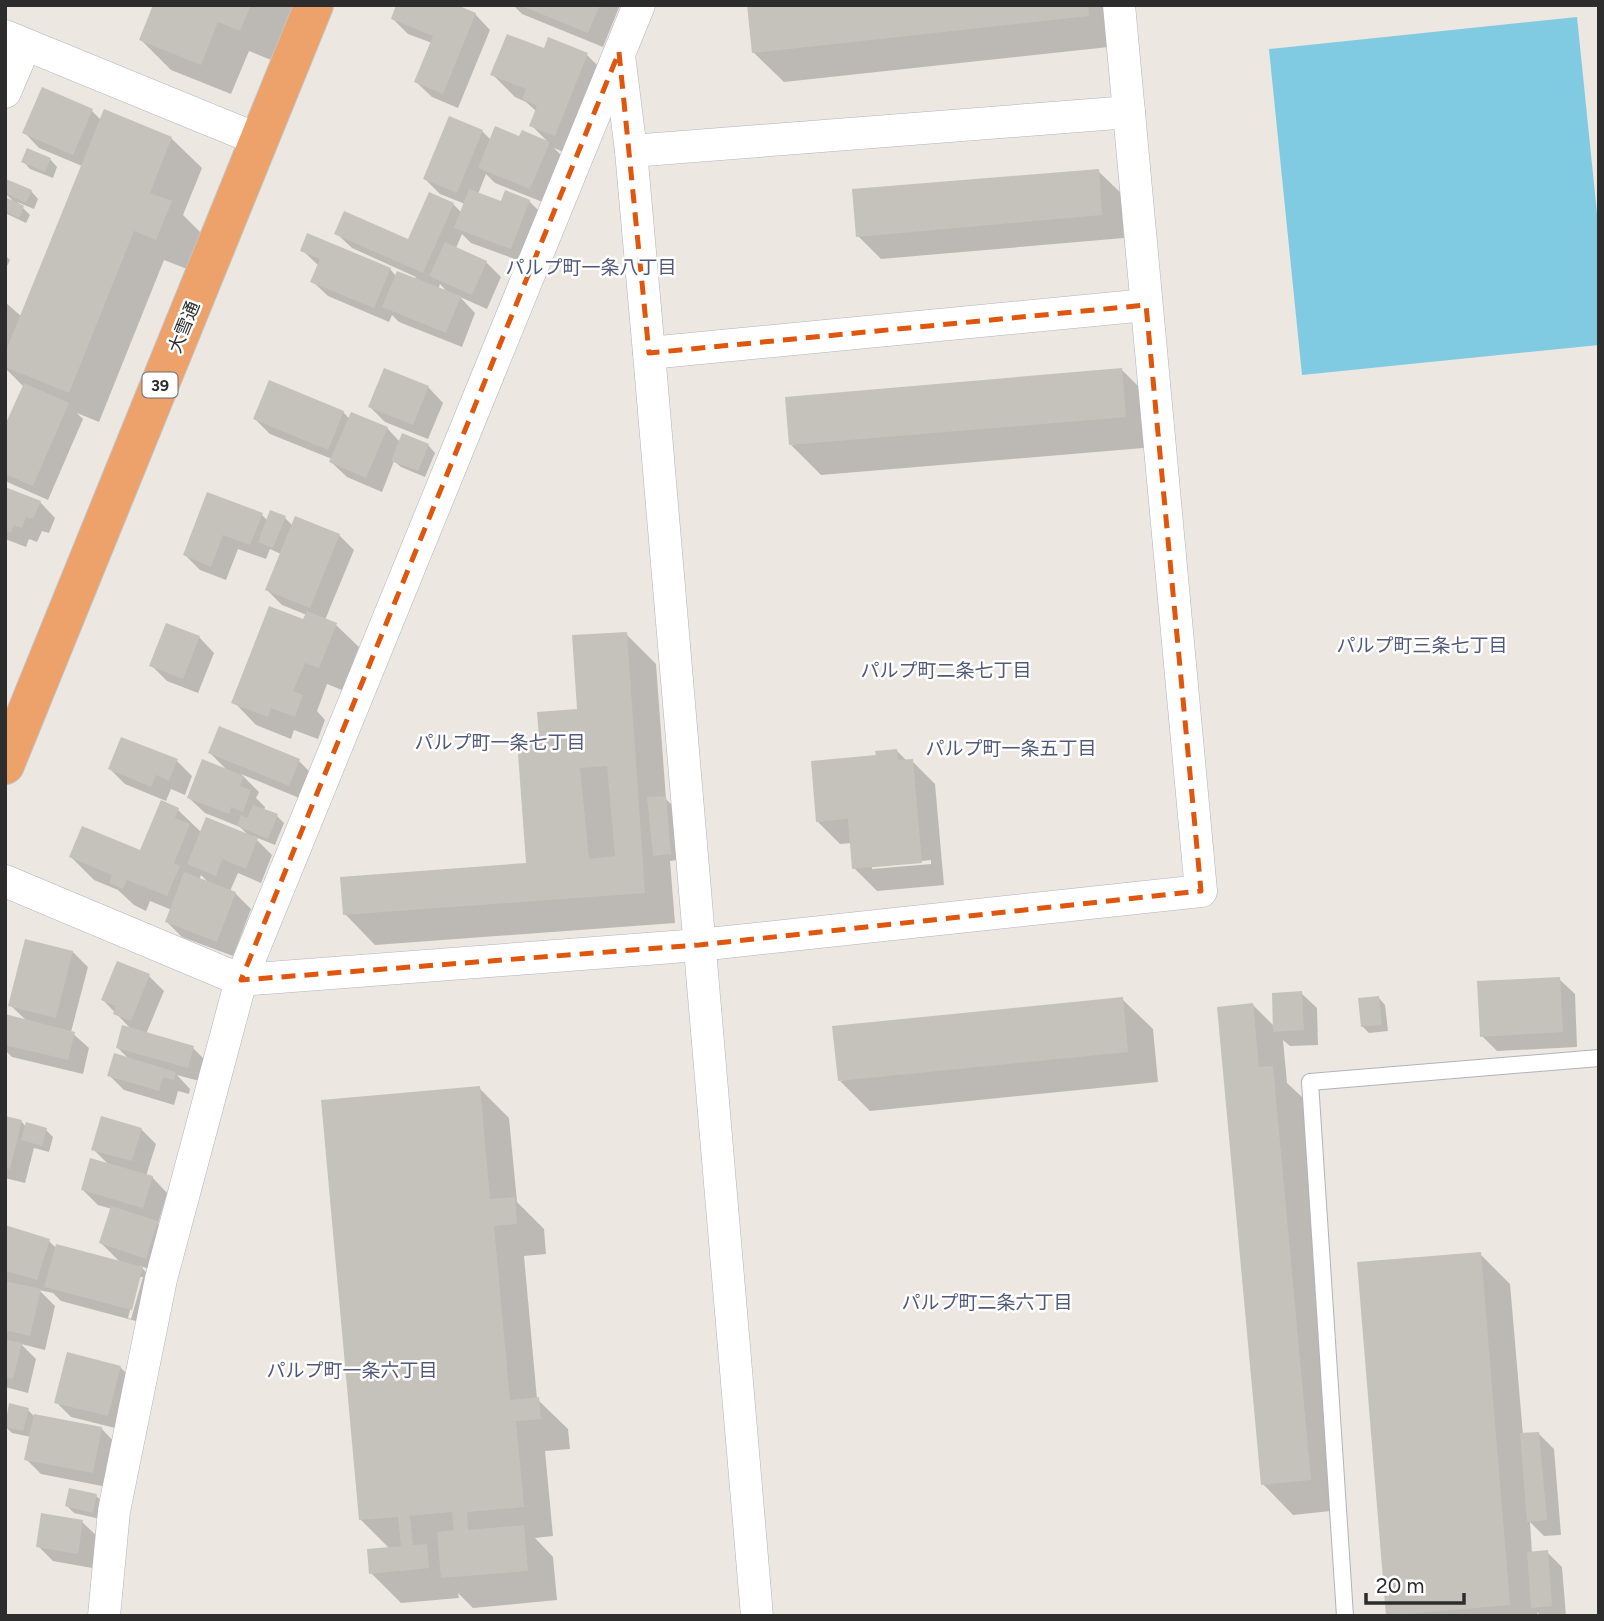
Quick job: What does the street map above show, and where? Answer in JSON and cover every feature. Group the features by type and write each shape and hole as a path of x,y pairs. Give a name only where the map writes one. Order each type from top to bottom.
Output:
{"highway":[{"name":"大雪通","path":"5,765 314,5"}],"street":[{"path":"104,1616 114,1511 161,1279 241,980 639,5"},
{"path":"5,881 241,980 699,945 1201,891 1119,5"},
{"path":"5,92 15,40 260,140"},
{"path":"619,52 631,151 649,354 757,1616"},
{"path":"631,151 1129,112"},
{"path":"649,354 1146,305"}],"lane":[{"path":"1345,1616 1310,1082 1599,1058"}],"highlighted area":[{"path":"619,52 649,353 1146,305 1201,891 699,945 241,980"}],"water":[{"path":"1577,17 1599,233 1599,345 1302,375 1269,49"}],"building":[{"path":"153,5 251,5 240,31 218,22 201,65 139,40"},
{"path":"396,5 457,5 476,13 443,94 414,82 433,36 391,19"},
{"path":"519,5 600,5 588,33"},
{"path":"747,5 1088,5 1089,16 752,53"},
{"path":"507,34 544,48 548,37 588,53 555,136 529,126 537,106 522,99 526,89 490,75"},
{"path":"42,87 93,109 73,155 22,133"},
{"path":"104,109 172,137 150,193 172,201 156,240 134,231 69,393 5,367 5,353"},
{"path":"449,116 483,130 457,193 423,179"},
{"path":"495,126 519,136 522,130 550,142 530,189 478,168"},
{"path":"27,148 51,158 45,172 21,162"},
{"path":"1099,169 1102,215 856,237 852,189"},
{"path":"6,179 32,190 26,203 5,193"},
{"path":"469,189 501,201 505,190 530,200 511,249 454,228"},
{"path":"429,192 454,203 423,273 334,234 344,211 408,239"},
{"path":"5,197 24,206 19,218 5,211"},
{"path":"307,233 391,268 374,308 310,282 320,259 300,251"},
{"path":"445,242 487,261 472,295 429,276"},
{"path":"397,271 461,296 446,333 382,307"},
{"path":"384,368 429,386 413,425 368,407"},
{"path":"1122,368 1126,417 789,445 785,397"},
{"path":"269,380 344,411 328,450 253,419"},
{"path":"24,383 69,403 33,486 5,474 5,425"},
{"path":"351,412 388,427 366,478 329,462"},
{"path":"402,433 429,444 418,471 391,461"},
{"path":"5,487 41,501 33,519 26,517 22,528 14,525 11,533 5,531"},
{"path":"207,492 263,513 250,545 223,535 211,567 183,555"},
{"path":"270,510 286,516 273,548 258,542"},
{"path":"295,516 340,534 310,608 265,590"},
{"path":"269,606 303,619 307,611 337,623 319,668 305,663 293,691 303,695 295,717 271,708 268,717 231,703"},
{"path":"166,623 200,636 183,679 149,666"},
{"path":"627,632 645,893 343,915 340,877 526,863 517,740 539,738 537,712 577,709 572,635","holes":["607,766 615,856 589,859 580,768"]},
{"path":"219,726 300,759 289,786 208,753"},
{"path":"121,737 178,759 169,781 156,775 151,787 108,769"},
{"path":"897,749 898,760 913,759 922,863 852,869 848,819 816,822 811,761 876,755 875,751"},
{"path":"202,759 244,776 240,786 251,790 243,812 231,807 229,814 187,798"},
{"path":"666,796 671,854 653,856 647,797"},
{"path":"161,800 179,808 175,818 190,824 174,863 180,866 167,896 127,880 123,889 109,883 112,875 69,857 82,826 140,850"},
{"path":"253,805 278,814 268,839 237,826 241,815 247,818"},
{"path":"206,817 258,838 246,869 222,859 216,876 187,864"},
{"path":"184,872 236,892 217,942 165,922"},
{"path":"25,939 73,951 56,1018 8,1006"},
{"path":"117,961 150,974 131,1021 113,1014 116,1006 101,1000"},
{"path":"1560,977 1563,1032 1480,1037 1477,981"},
{"path":"1302,991 1304,1030 1273,1032 1272,993"},
{"path":"1379,996 1382,1025 1361,1027 1358,998"},
{"path":"1123,997 1128,1052 838,1081 832,1026"},
{"path":"1253,1003 1259,1067 1273,1066 1311,1480 1261,1485 1217,1007"},
{"path":"5,1014 75,1032 68,1060 5,1045"},
{"path":"122,1025 194,1046 188,1068 116,1048"},
{"path":"114,1053 176,1072 174,1080 163,1077 159,1091 107,1076"},
{"path":"480,1086 490,1199 515,1197 517,1224 494,1226 510,1400 539,1397 541,1419 516,1421 524,1507 467,1512 468,1530 524,1525 528,1571 441,1578 437,1532 454,1530 452,1512 410,1516 413,1545 427,1544 429,1568 369,1574 367,1549 401,1546 398,1517 359,1520 321,1100"},
{"path":"5,1116 22,1120 10,1169 5,1168"},
{"path":"101,1116 142,1128 132,1161 91,1150"},
{"path":"26,1122 47,1128 42,1146 21,1140"},
{"path":"90,1158 153,1176 143,1208 81,1190"},
{"path":"111,1206 158,1221 146,1259 99,1243"},
{"path":"5,1225 50,1239 37,1280 5,1271"},
{"path":"56,1244 143,1267 132,1310 44,1287"},
{"path":"1481,1252 1510,1605 1386,1616 1357,1262"},
{"path":"5,1281 41,1289 30,1336 5,1330"},
{"path":"5,1339 22,1343 13,1379 5,1377"},
{"path":"67,1352 121,1366 108,1416 54,1403"},
{"path":"9,1403 29,1408 23,1431 5,1427"},
{"path":"34,1414 102,1427 93,1473 24,1460"},
{"path":"1539,1432 1547,1520 1527,1522 1520,1433"},
{"path":"69,1488 97,1494 93,1513 65,1506"},
{"path":"41,1513 83,1520 78,1554 36,1547"},
{"path":"1548,1550 1552,1606 1531,1608 1527,1552"}],"district":[{"name":"パルプ町一条八丁目","path":"591,267"},
{"name":"パルプ町三条七丁目","path":"1422,645"},
{"name":"パルプ町二条七丁目","path":"946,670"},
{"name":"パルプ町一条七丁目","path":"500,742"},
{"name":"パルプ町一条五丁目","path":"1011,748"},
{"name":"パルプ町二条六丁目","path":"987,1302"},
{"name":"パルプ町一条六丁目","path":"352,1370"}]}
